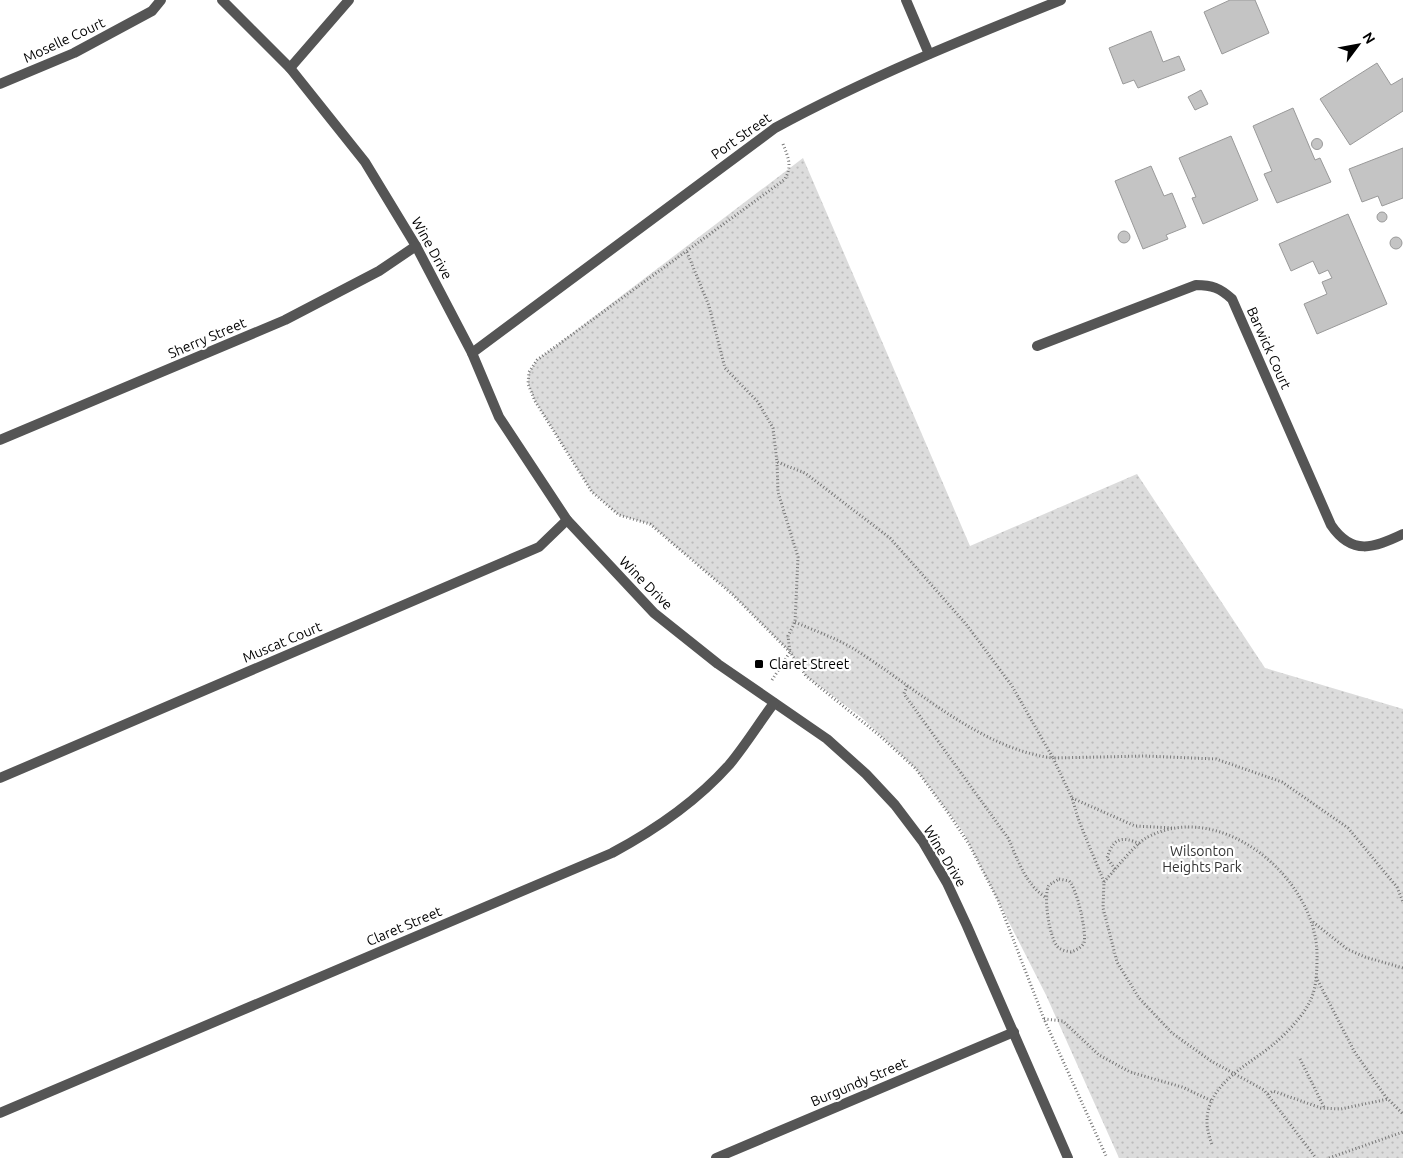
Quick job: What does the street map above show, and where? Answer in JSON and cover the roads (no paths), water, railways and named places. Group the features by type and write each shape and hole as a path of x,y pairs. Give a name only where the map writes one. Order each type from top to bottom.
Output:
{"street":[{"name":"Moselle Court","path":"0,84 74,53 152,11 161,0"},
{"name":"Wine Drive","path":"222,0 290,68 365,162 416,246 472,353 499,417 567,520 654,613 718,664 827,739 866,774 895,805 923,842 947,883 1068,1158"},
{"path":"290,68 349,0"},
{"path":"906,0 929,54"},
{"name":"Port Street","path":"472,353 775,128 821,103 929,54 1061,0"},
{"name":"Sherry Street","path":"0,440 285,320 379,271 416,246"},
{"name":"Barwick Court","path":"1037,346 1196,285 1210,285 1221,289 1232,299 1331,525 1337,534 1346,543 1372,546 1403,534"},
{"name":"Muscat Court","path":"0,778 539,546 567,520"},
{"name":"Claret Street","path":"0,1113 612,853 649,833 707,786 729,764 774,703"},
{"name":"Burgundy Street","path":"716,1158 1014,1032"}],"place":[{"name":"Claret Street","path":"759,664"}],"park label":[{"name":"Wilsonton Heights Park","path":"1202,860"}]}
